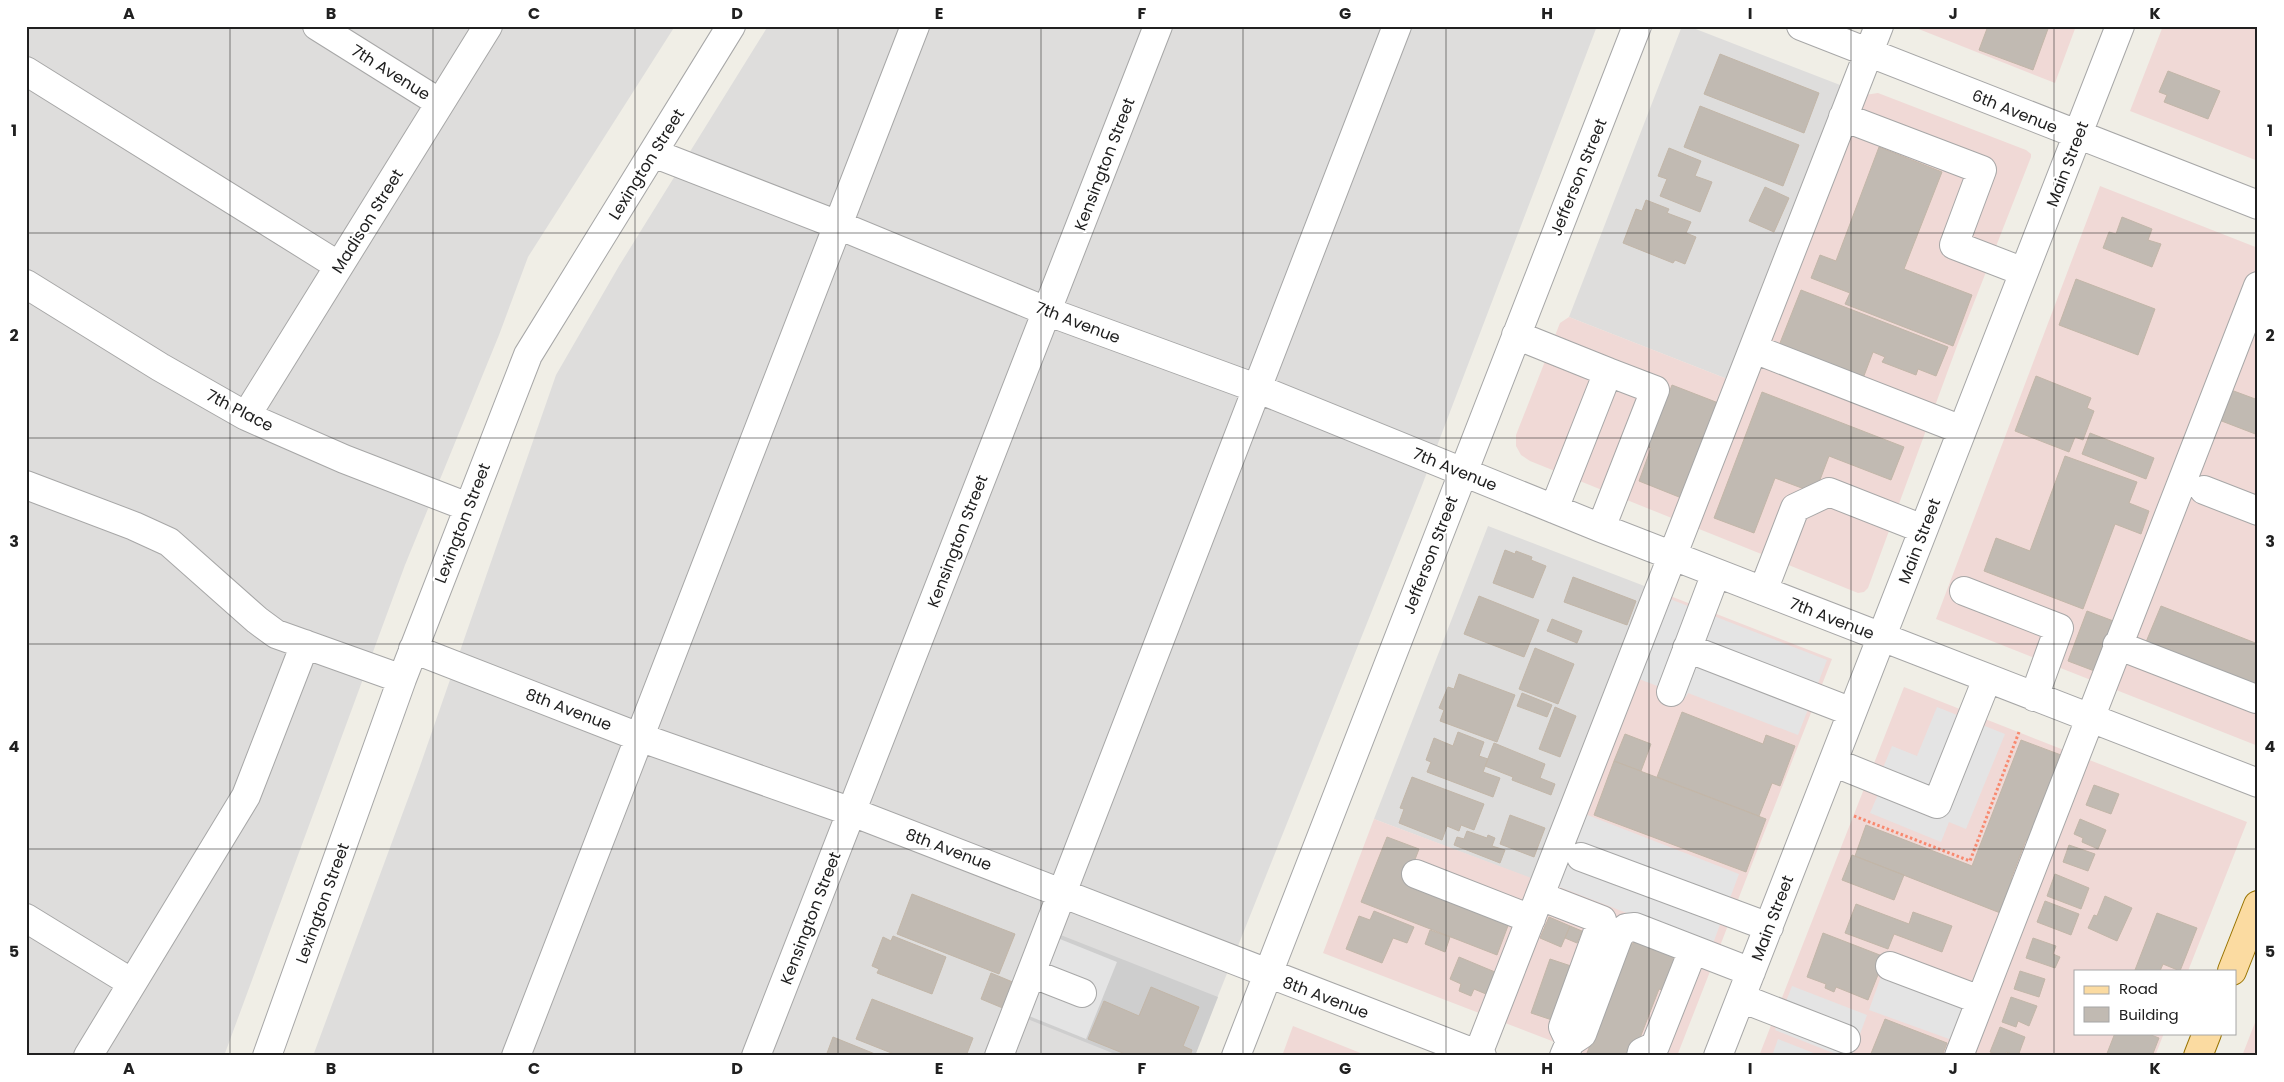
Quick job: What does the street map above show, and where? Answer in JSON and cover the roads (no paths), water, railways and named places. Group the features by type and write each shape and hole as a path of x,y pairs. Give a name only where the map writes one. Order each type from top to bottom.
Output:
{"main road":[{"path":"2232,970 2258,905"},
{"path":"2198,1056 2207,1034"}],"street":[{"name":"7th Avenue","path":"317,26 440,103"},
{"name":"Madison Street","path":"246,416 488,26"},
{"name":"Lexington Street","path":"267,1056 402,679 528,355 731,26"},
{"path":"516,1056 915,26"},
{"name":"Kensington Street","path":"756,1056 1158,26"},
{"path":"999,1056 1397,26"},
{"name":"Jefferson Street","path":"1236,1056 1638,26"},
{"name":"6th Avenue","path":"1801,26 2258,205"},
{"path":"1480,1055 1879,26"},
{"name":"Main Street","path":"1720,1055 2120,26"},
{"path":"26,71 339,266"},
{"path":"1843,117 1982,170 1954,245 2024,272"},
{"name":"7th Avenue","path":"653,153 838,225 1046,311 1256,388 1462,473 1674,557 2258,784"},
{"name":"7th Place","path":"26,284 160,367 246,416 344,459 468,508"},
{"path":"1959,1056 2258,286"},
{"path":"1516,335 1655,390 1601,528"},
{"path":"1754,350 1962,430"},
{"path":"1554,509 1608,372"},
{"path":"26,485 134,526 169,542 276,634 402,679"},
{"path":"2204,490 2258,511"},
{"path":"1763,591 1795,508 1829,492 1924,529"},
{"path":"1671,692 1716,573"},
{"path":"1964,590 2059,628 2034,697"},
{"path":"88,1056 246,796 305,644"},
{"path":"2117,645 2256,699"},
{"path":"1687,648 1852,712"},
{"name":"8th Avenue","path":"414,649 639,737 852,812 1480,1055"},
{"path":"1833,762 1937,804 1987,679"},
{"path":"1581,857 1769,927"},
{"path":"1416,874 1536,908 1602,920 1563,1027 1567,1049"},
{"path":"26,918 132,983"},
{"path":"1567,1049 1582,1034 1619,935 1623,930 1635,927 1751,972"},
{"path":"1641,1056 1642,1052 1655,1046 1693,950"},
{"path":"1890,966 1980,1000"},
{"path":"1031,973 1082,993"},
{"path":"1741,998 1846,1039"}]}
